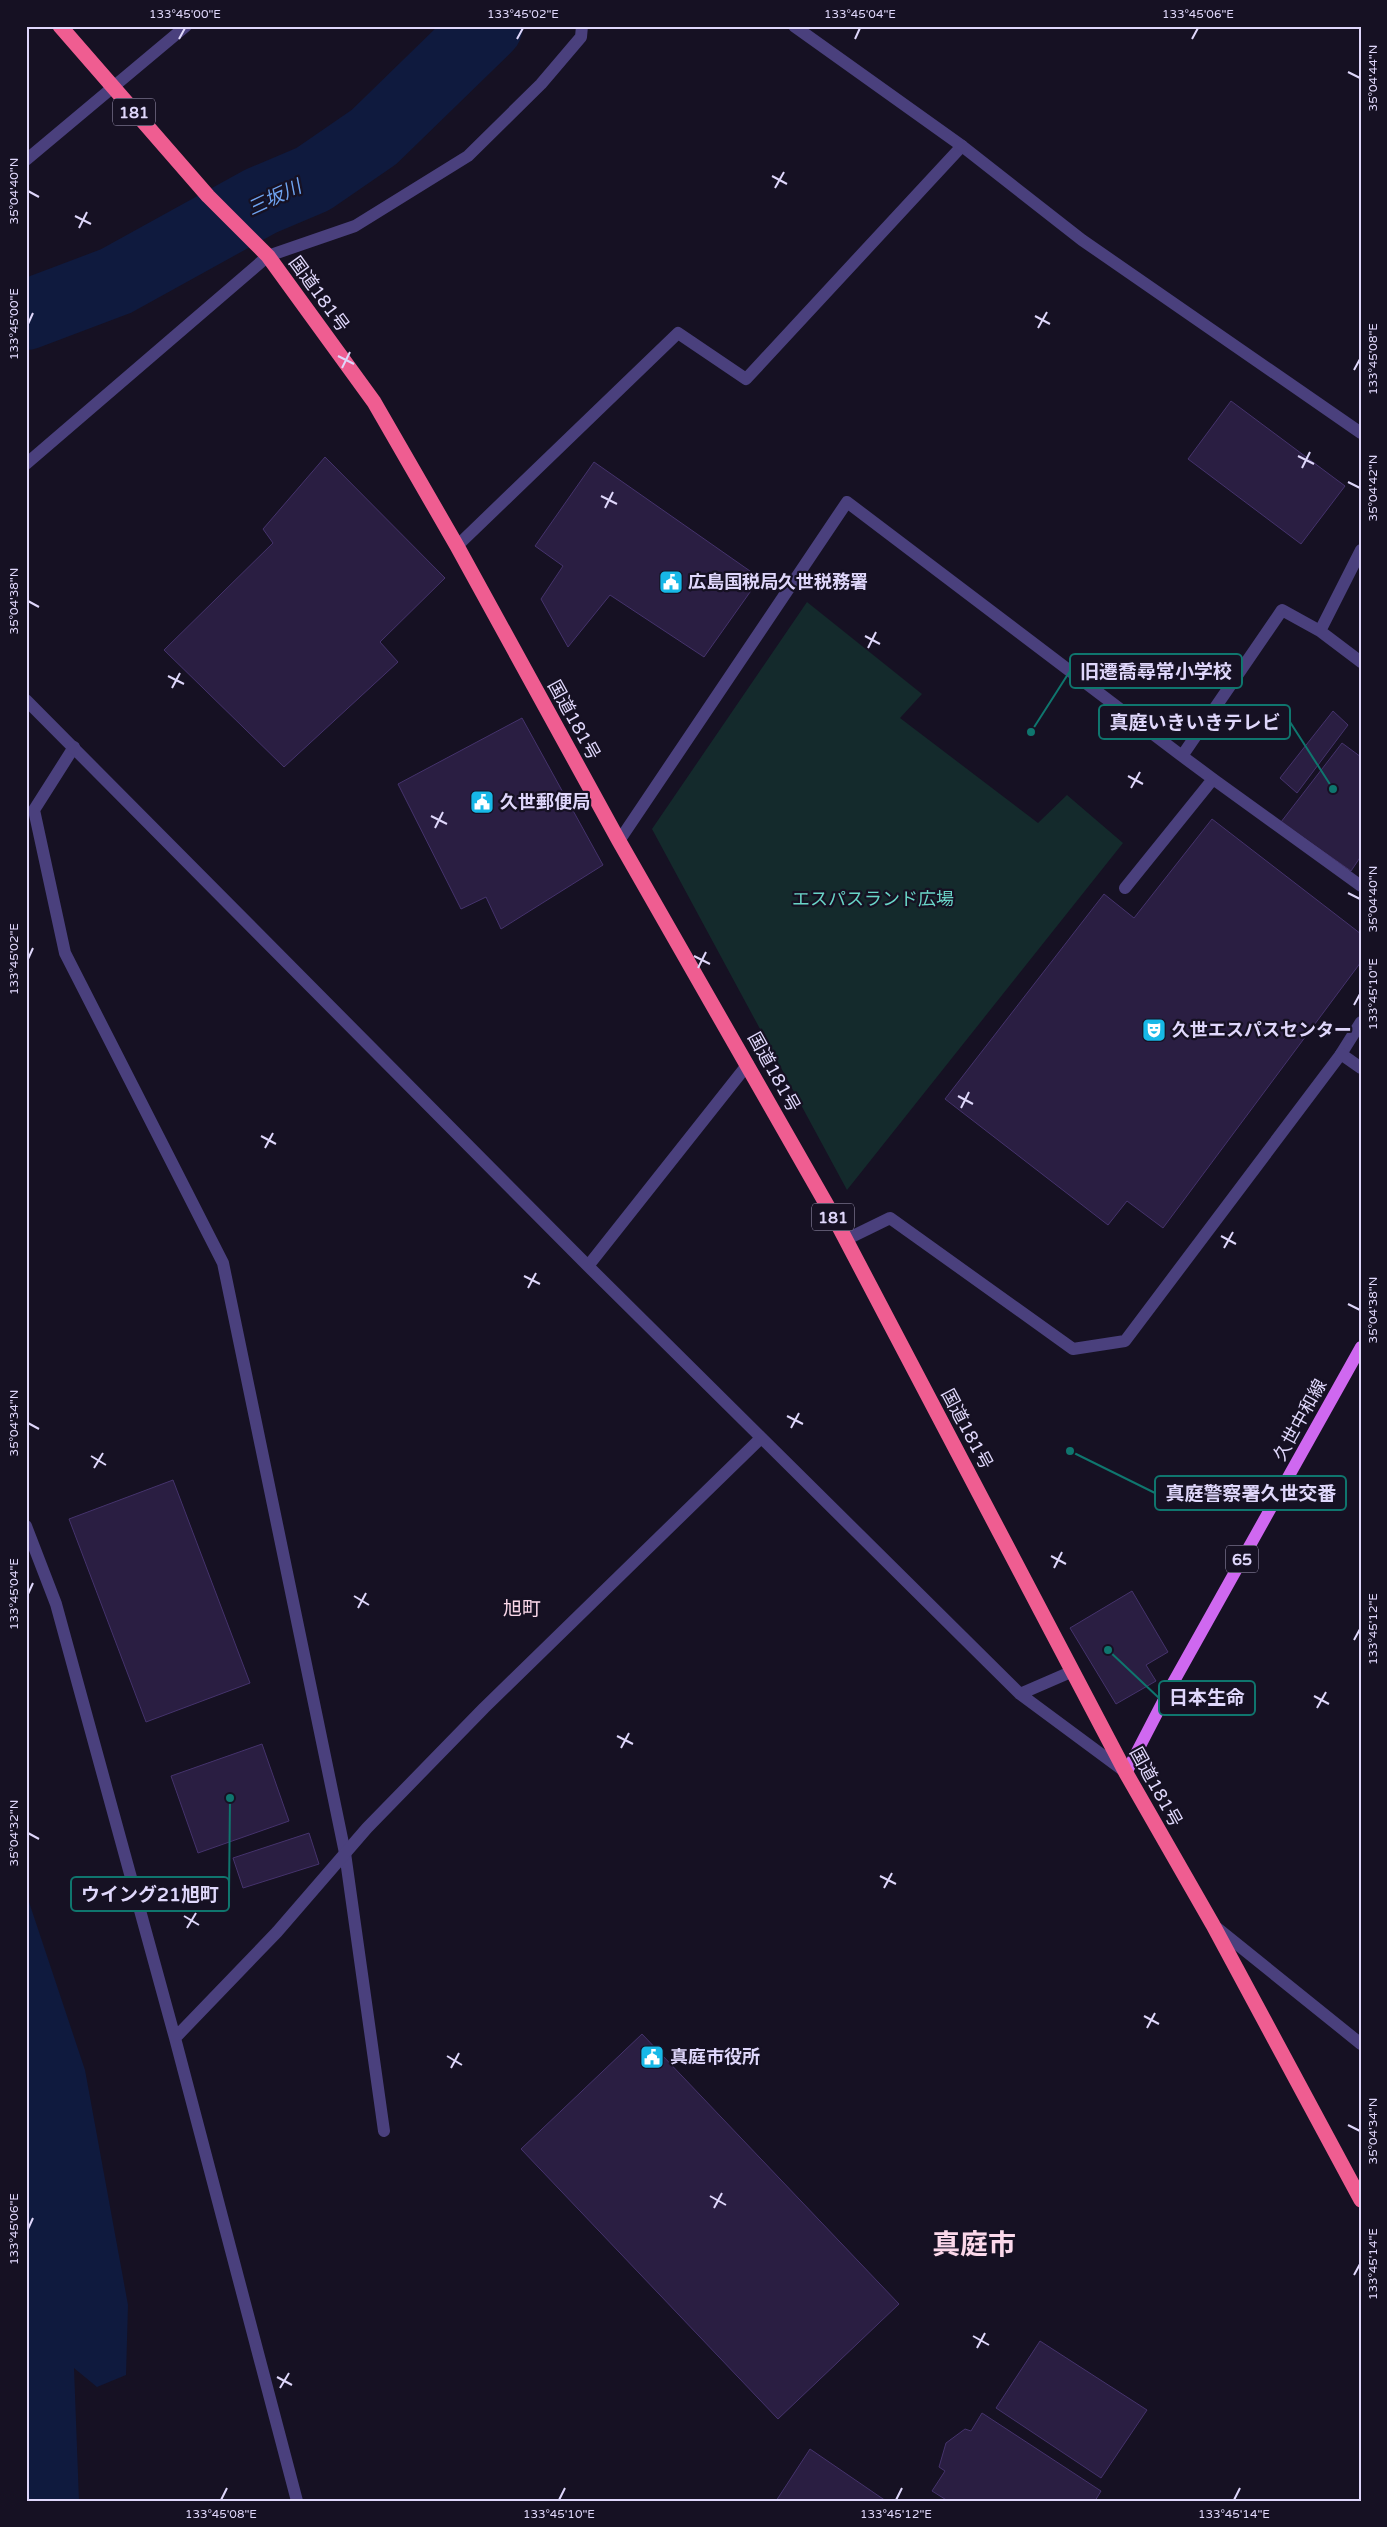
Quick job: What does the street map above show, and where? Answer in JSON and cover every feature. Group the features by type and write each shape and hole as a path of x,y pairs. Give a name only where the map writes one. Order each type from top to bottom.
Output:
{"highway":[{"name":"国道181号","path":"60,26 208,196 268,256 374,402 456,546 619,842 748,1064 845,1240 1126,1773 1213,1925 1361,2200"}],"main road":[{"name":"久世中和線","path":"1126,1773 1169,1690 1361,1347"}],"street":[{"path":"26,160 186,26"},
{"path":"26,464 268,256 355,226 468,156 541,84 581,37 582,26"},
{"path":"794,26 962,146 1082,240 1359,426"},
{"path":"456,546 678,333 746,380 962,146"},
{"path":"619,842 847,502 1182,756 1361,886"},
{"path":"1320,631 1361,550"},
{"path":"1182,756 1282,610 1320,631 1361,662"},
{"path":"26,700 588,1266 1020,1694 1126,1773"},
{"path":"74,747 34,810 65,952 224,1263 345,1853 384,2131"},
{"path":"1124,888 1213,779"},
{"path":"845,1240 890,1218 1073,1350 1125,1341 1340,1054 1361,1022"},
{"path":"1340,1054 1361,1068"},
{"path":"588,1266 748,1064"},
{"path":"175,2038 277,1932 345,1853 484,1708 761,1438"},
{"path":"26,1526 56,1604 175,2038 297,2501"},
{"path":"1020,1694 1073,1672"},
{"path":"1213,1925 1361,2044"}],"green space":[{"name":"エスパスランド広場","path":"807,602 922,694 900,718 1038,823 1067,795 1123,843 847,1190 652,829"}],"water":[{"path":"26,1893 85,2070 128,2305 126,2375 97,2387 74,2368 79,2501 26,2501"}],"building":[{"path":"1231,401 1345,486 1301,544 1188,459"},
{"path":"325,457 445,578 380,642 398,662 284,767 164,650 273,543 263,529"},
{"path":"594,462 760,578 704,657 610,595 568,647 541,599 563,566 535,546"},
{"path":"1333,711 1348,725 1297,793 1280,778"},
{"path":"522,718 603,865 501,929 486,897 461,909 398,784"},
{"path":"1342,743 1361,757 1361,856 1351,871 1281,822"},
{"name":"久世エスパスセンター","path":"1212,819 1361,934 1361,962 1163,1228 1127,1201 1108,1225 945,1099 1104,894 1134,918"},
{"path":"173,1480 250,1683 146,1722 69,1519"},
{"path":"1132,1591 1168,1652 1146,1665 1156,1681 1116,1704 1070,1628"},
{"path":"262,1744 289,1821 198,1853 171,1776"},
{"path":"309,1833 319,1864 243,1888 233,1858"},
{"path":"642,2034 899,2304 778,2419 521,2149"},
{"path":"1040,2341 1147,2410 1101,2478 996,2408"},
{"path":"982,2413 1101,2491 1095,2501 948,2501 932,2491 945,2471 939,2467 946,2443 965,2429 971,2431"},
{"path":"810,2449 886,2501 776,2501"}],"waterway":[{"name":"三坂川","path":"26,315 116,281 261,201 313,179 374,137 488,26"}],"place":[{"name":"広島国税局久世税務署","path":"671,582"},
{"name":"旧遷喬尋常小学校","path":"1031,732"},
{"name":"真庭いきいきテレビ","path":"1333,789"},
{"name":"久世郵便局","path":"482,802"},
{"name":"久世エスパスセンター","path":"1154,1030"},
{"name":"真庭警察署久世交番","path":"1070,1451"},
{"name":"日本生命","path":"1108,1650"},
{"name":"ウイング21旭町","path":"230,1798"},
{"name":"真庭市役所","path":"652,2057"}],"district":[{"name":"旭町","path":"522,1608"},
{"name":"真庭市","path":"974,2244"}]}
